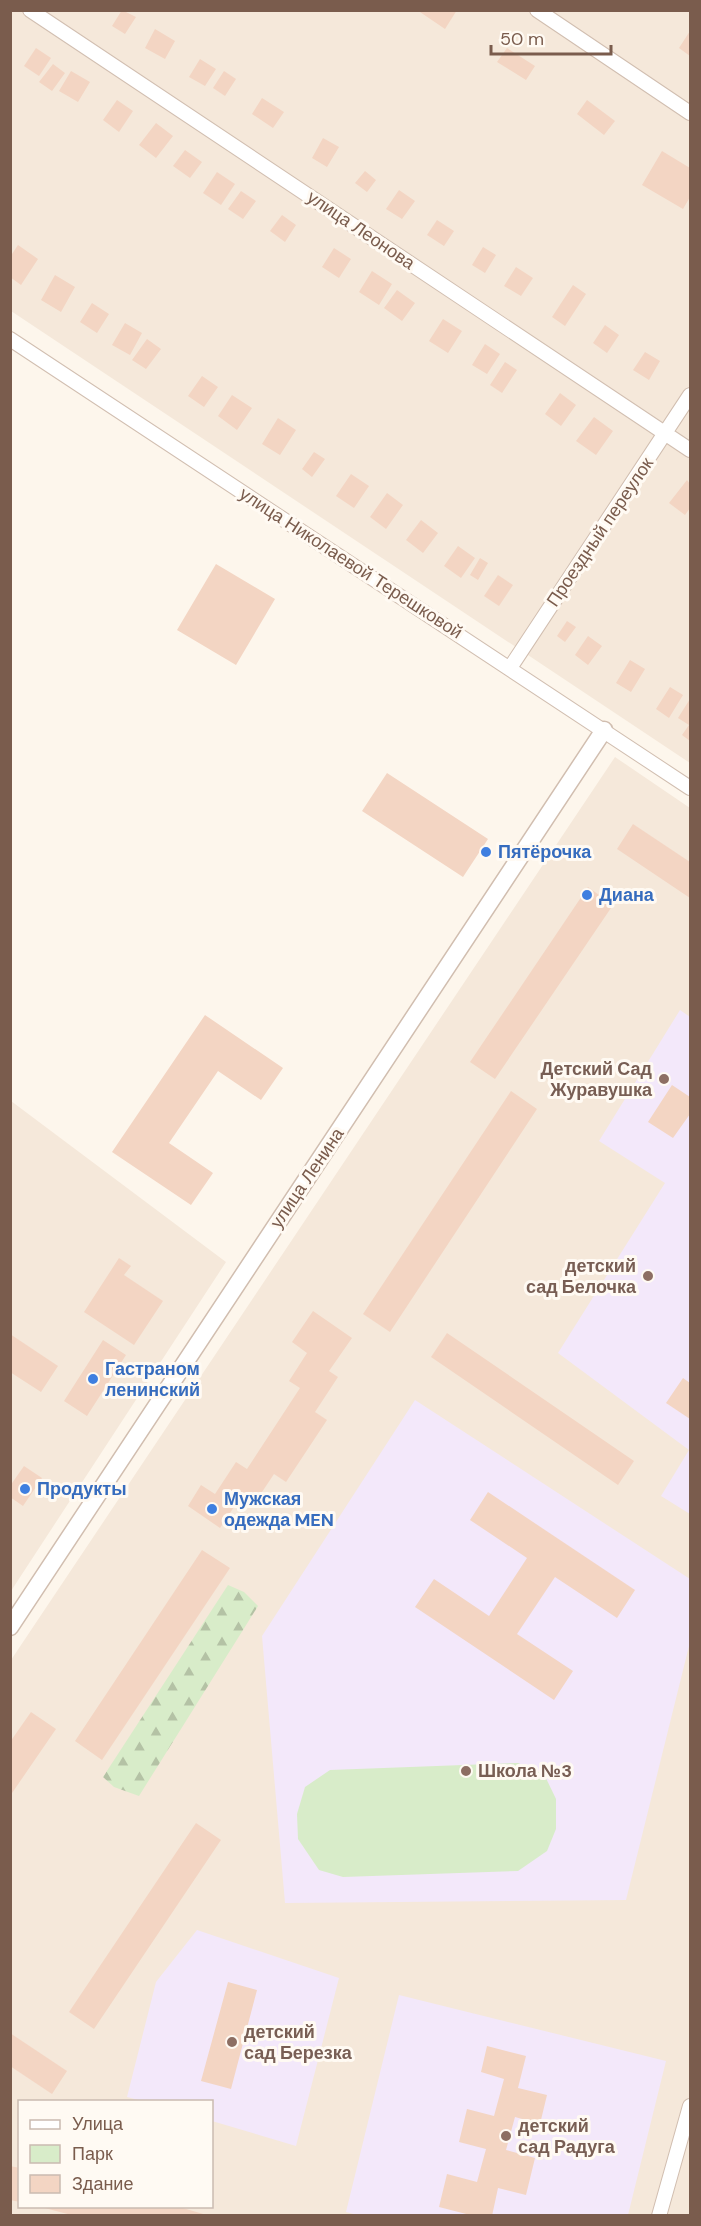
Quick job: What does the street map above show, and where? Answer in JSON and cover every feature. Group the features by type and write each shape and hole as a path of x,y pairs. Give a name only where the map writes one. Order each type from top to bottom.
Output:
{"street":[{"name":"улица Леонова","path":"30,10 690,450"},
{"path":"537,10 690,113"},
{"name":"улица Николаевой Терешковой","path":"10,339 690,788"},
{"name":"Проездный переулок","path":"510,668 690,395"},
{"name":"улица Ленина","path":"10,1627 604,730"},
{"path":"659,2216 690,2106"}],"shaded area":[{"path":"10,11 690,11 690,763 11,311"},
{"path":"615,757 690,808 690,2215 11,2216 11,1660"},
{"name":"детский сад Белочка","path":"680,1010 690,1017 690,1514 661,1496 689,1450 558,1353 665,1183 599,1141"},
{"path":"11,1101 226,1262 11,1591"},
{"name":"Школа №3","path":"415,1400 690,1579 690,1642 626,1900 285,1903 262,1636"},
{"name":"детский сад Березка","path":"197,1930 339,1978 296,2146 213,2121 213,2100 138,2100 127,2097 156,1982"},
{"name":"детский сад Радуга","path":"399,1995 666,2061 628,2215 361,2216 346,2212"}],"green space":[{"path":"228,1585 244,1592 258,1606 139,1796 114,1787 103,1777"},
{"path":"518,1763 544,1774 556,1799 556,1829 547,1851 518,1871 343,1877 319,1870 298,1839 297,1814 305,1787 330,1770"}],"building":[{"path":"122,10 136,17 125,34 112,26"},
{"path":"417,10 457,10 445,29"},
{"path":"155,29 175,41 165,59 145,48"},
{"path":"690,31 690,56 679,48"},
{"path":"36,48 51,58 39,76 24,66"},
{"path":"507,48 535,66 526,80 497,62"},
{"path":"200,59 216,69 205,86 189,77"},
{"path":"53,64 65,73 52,91 39,82"},
{"path":"71,71 90,82 78,102 59,91"},
{"path":"224,71 236,79 225,96 213,88"},
{"path":"262,98 284,112 273,128 252,114"},
{"path":"117,100 133,111 119,132 103,120"},
{"path":"587,100 615,121 604,135 577,114"},
{"path":"156,123 173,136 156,158 139,145"},
{"path":"323,138 339,147 327,167 312,158"},
{"path":"185,150 202,162 190,178 173,166"},
{"path":"662,151 690,168 690,197 683,209 642,185"},
{"path":"365,171 376,180 367,192 355,183"},
{"path":"217,172 235,184 221,205 203,193"},
{"path":"399,190 415,201 402,219 386,209"},
{"path":"241,191 256,201 243,219 228,209"},
{"path":"282,215 296,225 285,242 270,231"},
{"path":"437,220 454,231 444,246 427,235"},
{"path":"18,245 38,259 21,285 10,277 10,257"},
{"path":"483,247 496,255 485,273 472,265"},
{"path":"334,248 351,259 339,278 322,267"},
{"path":"516,267 533,278 521,296 504,286"},
{"path":"372,271 392,284 379,305 359,292"},
{"path":"55,275 75,287 61,312 41,300"},
{"path":"573,285 586,294 565,326 552,317"},
{"path":"397,290 415,303 402,321 384,308"},
{"path":"92,303 109,314 97,333 80,322"},
{"path":"443,319 462,331 448,353 429,341"},
{"path":"125,323 142,333 130,355 112,345"},
{"path":"605,325 619,335 607,353 593,343"},
{"path":"147,339 161,349 146,369 132,360"},
{"path":"485,344 500,354 487,374 472,365"},
{"path":"645,352 660,361 649,380 633,370"},
{"path":"505,362 517,370 502,393 490,385"},
{"path":"202,376 218,387 204,407 188,396"},
{"path":"560,393 576,405 561,426 545,414"},
{"path":"232,395 252,408 237,430 218,416"},
{"path":"594,417 613,431 596,455 576,441"},
{"path":"278,418 296,430 280,455 262,444"},
{"path":"314,452 325,459 312,477 302,469"},
{"path":"351,474 369,486 354,508 336,496"},
{"path":"687,480 690,484 690,508 685,515 669,503"},
{"path":"387,493 403,505 386,529 370,517"},
{"path":"421,520 438,533 423,553 406,540"},
{"path":"458,546 475,558 461,578 444,566"},
{"path":"480,558 488,563 478,580 470,575"},
{"path":"216,564 275,599 236,665 177,630"},
{"path":"498,575 513,585 499,606 484,596"},
{"path":"567,621 576,627 565,642 557,636"},
{"path":"588,636 602,646 588,665 575,655"},
{"path":"630,660 645,669 631,692 616,683"},
{"path":"670,687 683,695 669,718 656,709"},
{"path":"690,699 690,741 682,735 689,725 678,718"},
{"path":"387,773 488,839 463,877 362,811"},
{"path":"633,824 690,862 690,898 617,849"},
{"path":"588,887 613,905 495,1079 470,1062"},
{"path":"205,1015 283,1068 261,1100 218,1071 169,1143 213,1173 191,1205 112,1152"},
{"path":"672,1085 690,1097 690,1114 673,1138 648,1122"},
{"path":"511,1091 537,1109 390,1332 363,1314"},
{"path":"119,1258 131,1266 124,1275 163,1301 134,1345 84,1312"},
{"path":"313,1311 352,1338 329,1371 338,1377 315,1412 327,1420 286,1482 274,1474 252,1507 240,1498 220,1528 188,1506 201,1485 215,1494 236,1462 247,1469 300,1388 289,1381 307,1353 292,1342"},
{"path":"447,1333 634,1461 618,1485 431,1357"},
{"path":"10,1334 58,1366 41,1392 10,1372"},
{"path":"103,1340 126,1355 87,1416 64,1401"},
{"path":"683,1378 690,1383 690,1419 666,1403"},
{"path":"24,1466 42,1478 23,1506 10,1497 10,1486"},
{"path":"488,1492 635,1590 617,1618 555,1577 517,1634 573,1671 554,1700 415,1607 434,1579 489,1616 527,1558 470,1520"},
{"path":"202,1550 230,1568 102,1760 75,1741"},
{"path":"31,1712 56,1729 10,1796 10,1742"},
{"path":"196,1823 221,1840 94,2029 69,2012"},
{"path":"228,1982 257,1990 231,2089 201,2081"},
{"path":"10,2033 67,2071 52,2094 10,2066"},
{"path":"487,2046 526,2056 518,2088 547,2095 540,2124 515,2117 506,2150 535,2158 526,2195 498,2188 492,2216 474,2216 439,2207 447,2174 477,2182 486,2149 459,2142 467,2109 494,2116 504,2079 481,2072"},
{"path":"10,2166 18,2168 18,2202 10,2200"},
{"path":"45,2208 183,2208 210,2216 75,2216"}],"place":[{"name":"Пятёрочка","path":"486,852"},
{"name":"Диана","path":"587,895"},
{"name":"Детский Сад Журавушка","path":"664,1079"},
{"name":"детский сад Белочка","path":"648,1276"},
{"name":"Гастраном ленинский","path":"93,1379"},
{"name":"Продукты","path":"25,1489"},
{"name":"Мужская одежда MEN","path":"212,1509"},
{"name":"Школа №3","path":"466,1771"},
{"name":"детский сад Березка","path":"232,2042"},
{"name":"детский сад Радуга","path":"506,2136"}]}
